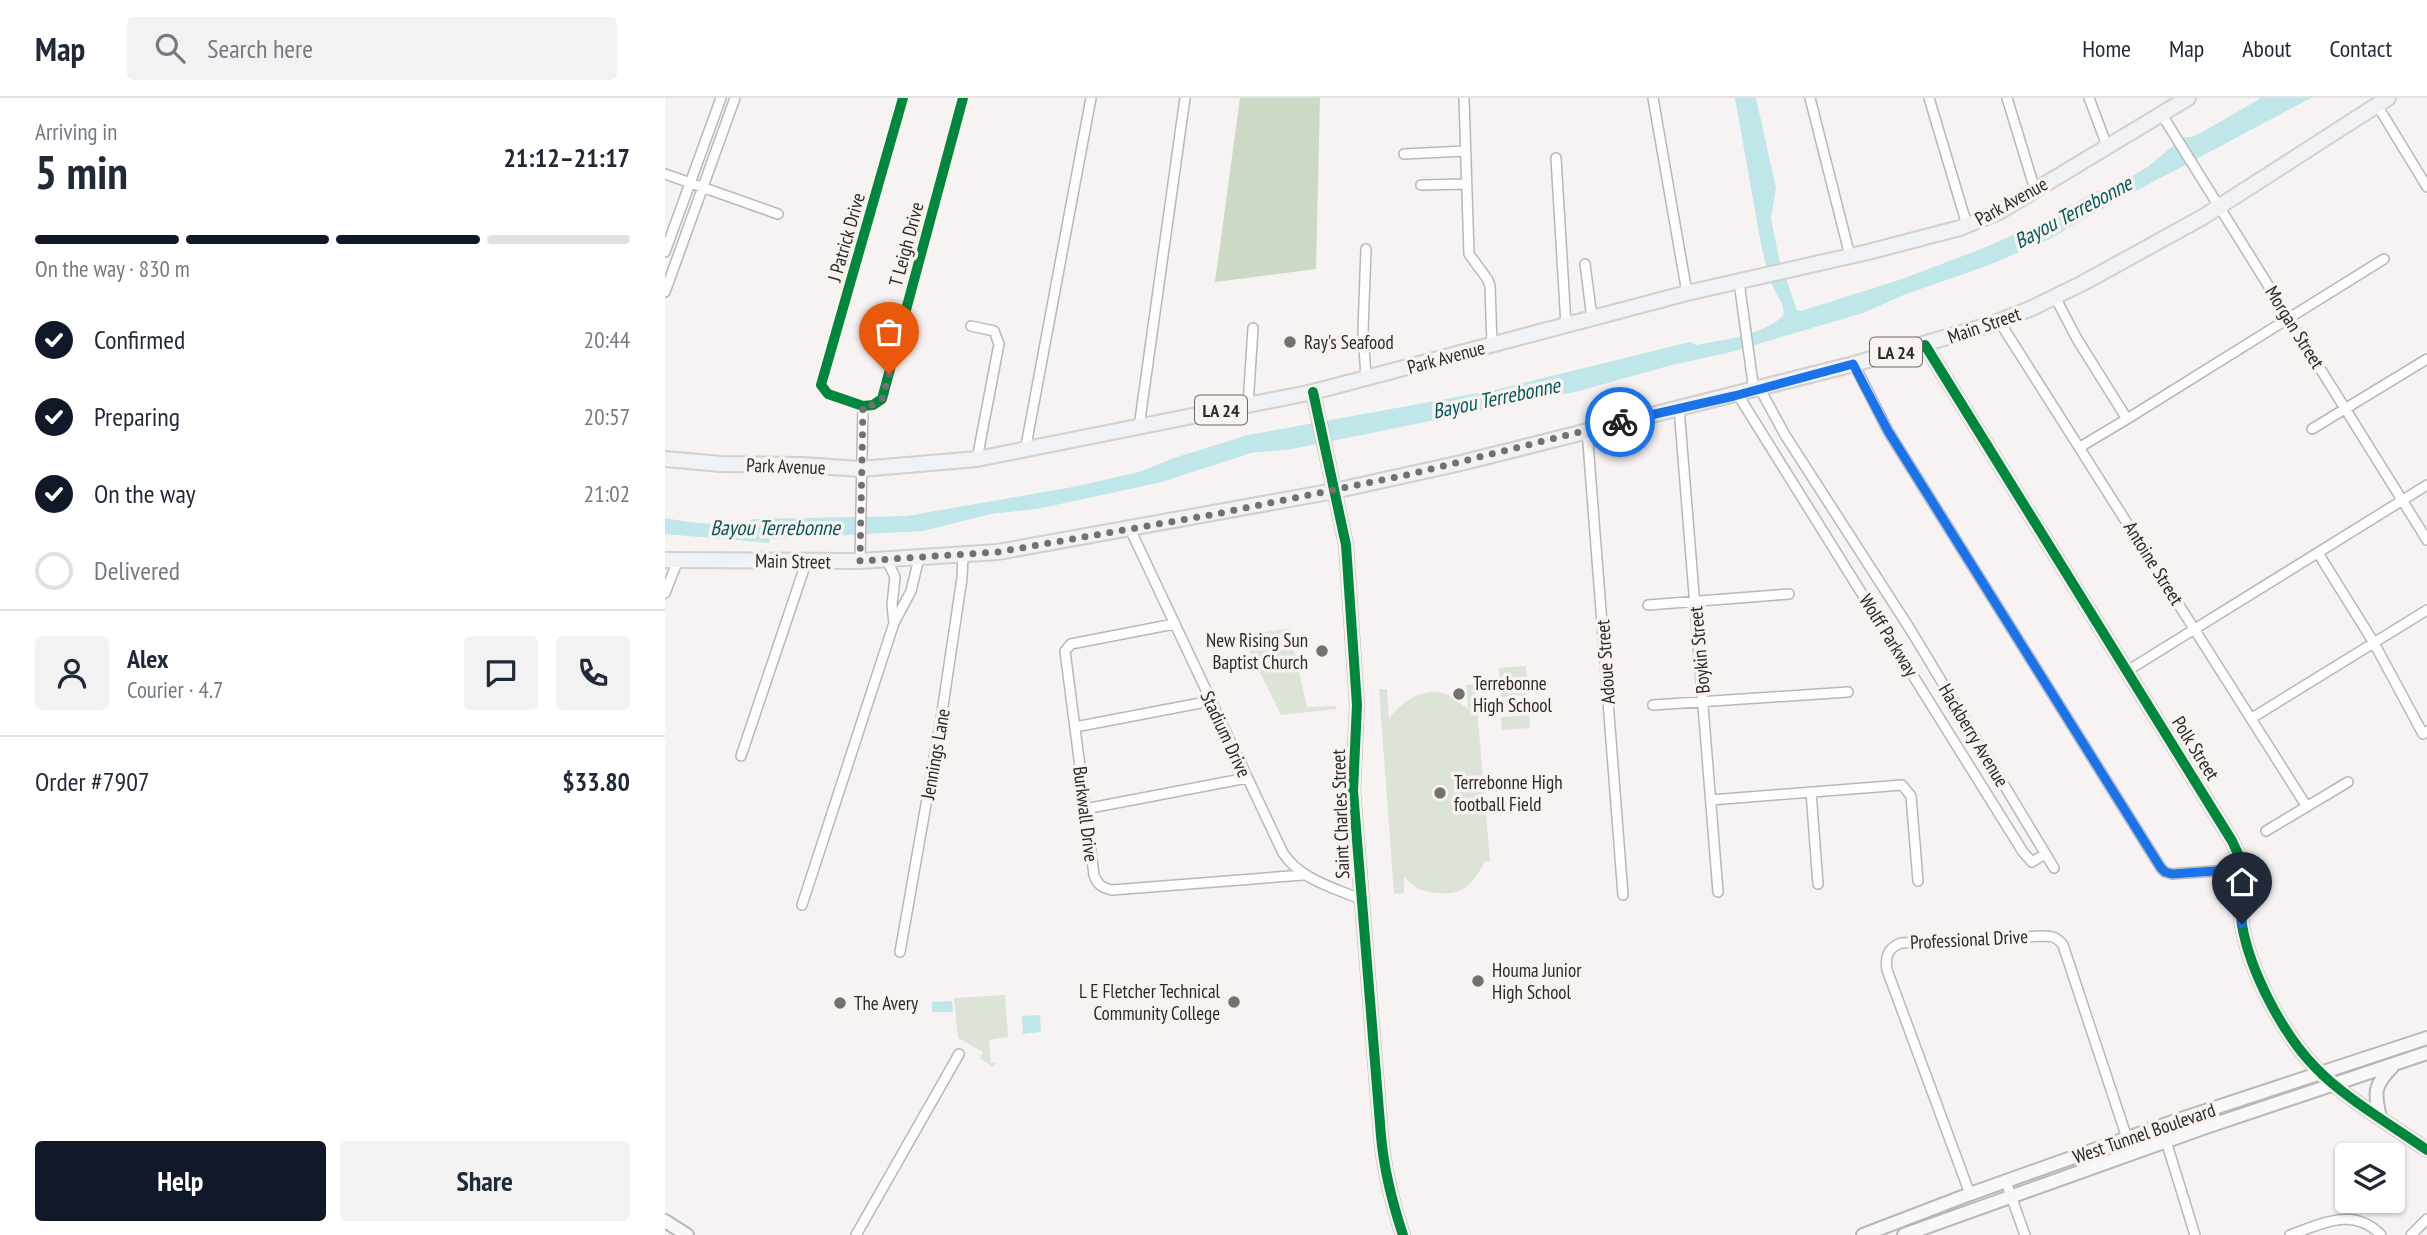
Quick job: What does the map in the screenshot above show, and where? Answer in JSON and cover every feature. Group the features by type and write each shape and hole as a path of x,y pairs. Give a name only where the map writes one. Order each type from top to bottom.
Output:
{"main road":[{"name":"Park Avenue","path":"665,458 721,464 861,469 977,459 1313,392 1687,293 1850,256 1967,225 1999,212 2188,98"},
{"name":"Main Street","path":"671,560 887,561 998,552 1334,491 1461,463 1757,390 1925,345 1999,321 2055,297 2219,207 2382,102"}],"street":[{"path":"665,252 721,98"},
{"path":"665,292 735,98"},
{"name":"J Patrick Drive","path":"863,406 828,394 821,385 903,98"},
{"name":"T Leigh Drive","path":"863,406 873,405 882,399 963,98"},
{"path":"1025,451 1091,98"},
{"path":"1139,427 1185,98"},
{"path":"1464,98 1469,254 1490,286 1492,345"},
{"path":"1653,98 1687,293"},
{"path":"1811,98 1850,256"},
{"path":"1929,98 1967,225"},
{"path":"2007,98 2035,190"},
{"path":"2089,98 2107,146"},
{"path":"2382,102 2427,187"},
{"name":"Morgan Street","path":"2162,115 2427,540"},
{"path":"1404,154 1465,151"},
{"path":"1556,158 1566,325"},
{"path":"665,174 778,214"},
{"path":"1421,185 1467,184"},
{"path":"1366,249 1363,330 1366,378"},
{"path":"2080,446 2384,259"},
{"path":"1585,264 1593,318"},
{"name":"Hackberry Avenue","path":"1739,282 1748,356 1757,390 1910,629 2054,868"},
{"path":"2055,297 2077,339 2127,419"},
{"name":"Antoine Street","path":"1999,321 2307,807"},
{"path":"971,326 994,331 999,344 977,459"},
{"path":"1248,405 1253,328"},
{"name":"Polk Street","path":"1925,345 2232,841 2243,869 2242,924 2253,960 2282,1023 2321,1072 2427,1150"},
{"path":"2312,429 2427,359"},
{"path":"1853,364 1888,431 2161,868 2172,874 2243,869"},
{"name":"Saint Charles Street","path":"1313,392 1346,545 1357,705 1353,791 1362,900 1384,1163 1403,1235"},
{"name":"Wolff Parkway","path":"1738,395 2022,852 2032,862 2045,854"},
{"path":"860,561 863,406"},
{"name":"Boykin Street","path":"1679,408 1719,892"},
{"name":"Adoue Street","path":"1587,430 1623,895"},
{"path":"1770,445 1785,435"},
{"path":"2127,671 2427,485"},
{"name":"Stadium Drive","path":"1130,529 1283,853 1292,867 1303,875 1362,900"},
{"path":"2318,553 2425,732"},
{"name":"Jennings Lane","path":"900,952 941,719 963,556"},
{"path":"802,905 894,623 911,591 919,558"},
{"path":"665,593 671,560"},
{"path":"741,756 807,560"},
{"path":"887,561 895,577 892,605 894,623"},
{"path":"1648,605 1789,594"},
{"path":"2252,719 2427,610"},
{"name":"Burkwall Drive","path":"1174,624 1071,644 1065,651 1094,875 1105,888 1112,890 1303,875"},
{"path":"1653,705 1848,692"},
{"path":"1075,727 1211,701"},
{"path":"1085,809 1247,778"},
{"path":"2266,831 2348,782"},
{"path":"1711,800 1894,785 1906,787 1911,796 1918,881"},
{"path":"1811,792 1818,884"},
{"name":"Professional Drive","path":"1970,1194 1887,970 1887,954 1894,945 2042,936 2053,936 2059,940 2063,945 2127,1138"},
{"name":"West Tunnel Boulevard","path":"1866,1235 1970,1194 2127,1138 2427,1038"},
{"path":"856,1235 959,1054"},
{"name":"West Tunnel Boulevard","path":"1904,1235 2166,1141 2427,1054"},
{"path":"2380,1117 2375,1099 2377,1085 2396,1064"},
{"path":"2166,1141 2195,1235"},
{"path":"2006,1182 2025,1235"},
{"path":"2290,1235 2348,1217 2374,1227 2381,1235"},
{"path":"2411,1235 2427,1219"},
{"path":"665,1221 687,1235"}],"shaded area":[{"path":"1289,628 1307,707 1336,706 1336,709 1281,715 1242,636"},
{"path":"1526,666 1527,679 1499,681 1499,668"},
{"path":"1527,682 1527,695 1500,697 1499,684"},
{"path":"1475,684 1490,861 1485,862 1476,876 1461,890 1438,893 1423,890 1404,877 1404,893 1394,894 1379,689 1387,689 1389,718 1411,699 1431,692 1446,694 1468,709 1466,685"},
{"path":"1528,699 1528,711 1501,713 1500,701"},
{"path":"1529,715 1530,728 1502,730 1501,717"},
{"path":"1005,995 1008,1037 989,1040 991,1063 995,1063 993,1067 980,1059 983,1052 958,1038 954,998"}],"green space":[{"path":"1240,98 1320,98 1316,269 1215,282"}],"water":[{"name":"Bayou Terrebonne","path":"1735,98 1756,98 1776,188 1771,218 1779,259 1797,310 1801,311 1899,280 1984,248 2051,218 2095,191 2106,191 2146,168 2184,137 2192,137 2204,131 2261,98 2311,98 2050,239 1863,313 1731,352 1579,391 1292,449 1251,453 1162,482 1037,509 991,514 923,531 770,539 769,543 665,534 665,518 697,523 734,524 753,519 907,516 1073,487 1139,472 1248,435 1495,390 1690,342 1696,345 1755,332 1784,314 1770,281 1761,244"},
{"path":"952,1001 953,1012 932,1012 932,1002"},
{"path":"1040,1015 1041,1032 1023,1034 1022,1016"}],"cycle path":[{"path":"903,98 821,385 828,394 863,406 873,405 882,399 963,98"},
{"path":"1925,345 2232,841 2244,872 2241,919 2246,943 2269,1000 2291,1037 2326,1078 2427,1150"},
{"path":"1313,392 1346,545 1357,705 1353,791 1381,1136 1389,1186 1403,1235"}],"way so far":[{"path":"889,374 882,399 873,405 863,406 860,561 998,552 1216,514 1461,463 1620,422"}],"place":[{"name":"Ray's Seafood","path":"1290,342"},
{"name":"New Rising Sun Baptist Church","path":"1322,651"},
{"name":"Terrebonne High School","path":"1459,694"},
{"name":"Terrebonne High football Field","path":"1440,793"},
{"name":"Houma Junior High School","path":"1478,981"},
{"name":"L E Fletcher Technical Community College","path":"1234,1002"},
{"name":"The Avery","path":"840,1003"}],"route":[{"path":"1620,422 1734,396 1853,364 1888,431 2161,868 2172,874 2243,869 2242,924"}]}
